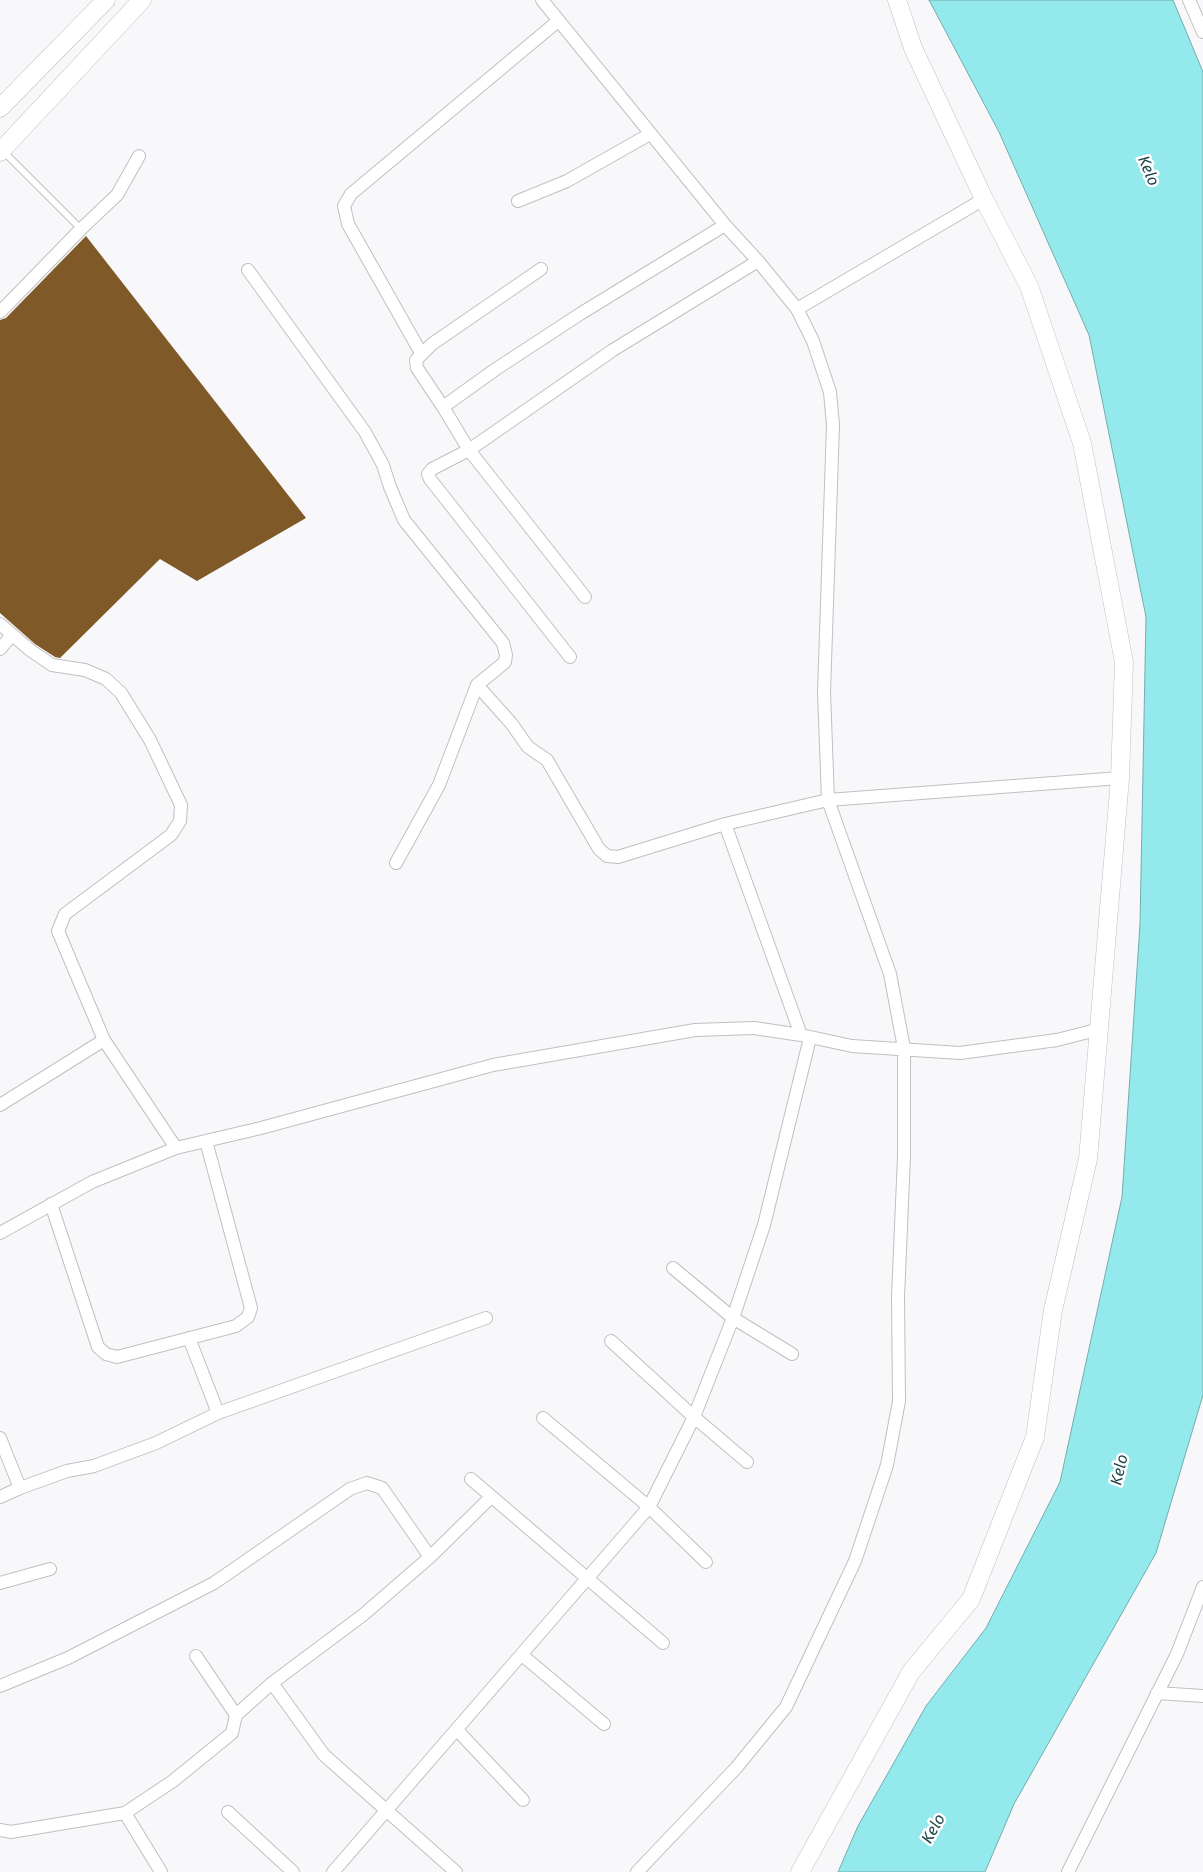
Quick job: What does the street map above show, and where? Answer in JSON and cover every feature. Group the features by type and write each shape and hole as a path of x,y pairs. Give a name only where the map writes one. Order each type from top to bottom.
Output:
{"street":[{"path":"0,108 106,0"},
{"path":"1,150 142,0"},
{"path":"542,0 725,225 758,261 797,309 813,341 830,392 833,425 824,692 828,800 890,974 904,1048 904,1156 898,1297 899,1401 887,1465 855,1561 786,1707 736,1768 637,1872"},
{"path":"800,1872 911,1672 971,1599 1035,1437 1053,1310 1088,1159 1120,778 1124,662 1082,443 1029,286 984,199 913,48 896,0"},
{"path":"1189,0 1203,32"},
{"path":"421,353 348,224 344,206 350,194 558,21"},
{"path":"518,201 567,180 650,134"},
{"path":"0,312 117,195 139,156"},
{"path":"797,309 984,199"},
{"path":"443,407 496,369 580,314 725,225"},
{"path":"570,658 428,474 432,469 469,450 613,350 758,261"},
{"path":"541,269 432,344 416,360 417,368 469,450 585,597"},
{"path":"248,270 365,432 383,465 404,520 503,643 506,655 505,662 477,685 439,784 396,863"},
{"path":"0,624 52,665 85,670 106,679 121,693 150,740 181,805 180,821 170,835 65,914 58,932 104,1040 176,1148"},
{"path":"0,650 12,635"},
{"path":"477,685 511,723 528,747 548,760 599,849 607,856 618,857 725,824 828,800 1120,778"},
{"path":"333,1872 588,1580 649,1507 694,1417 733,1318 764,1225 806,1037 725,824"},
{"path":"0,1233 92,1182 176,1148 511,1061 695,1030 754,1028 852,1046 960,1053 1057,1040 1100,1029"},
{"path":"0,1105 104,1040"},
{"path":"51,1204 98,1347 106,1354 117,1357 236,1326 248,1317 251,1308 206,1141"},
{"path":"673,1268 733,1318 792,1354"},
{"path":"0,1497 20,1488 67,1472 94,1466 156,1443 218,1413 486,1318"},
{"path":"189,1338 218,1413"},
{"path":"611,1342 747,1462"},
{"path":"543,1418 649,1507 706,1562"},
{"path":"0,1438 20,1488"},
{"path":"471,1480 663,1643"},
{"path":"0,1686 68,1658 214,1583 350,1489 367,1483 382,1488 430,1557"},
{"path":"0,1830 11,1832 125,1813 173,1781 232,1733 236,1714 272,1683 363,1615 430,1557 490,1498"},
{"path":"0,1583 50,1569"},
{"path":"1068,1872 1177,1654 1203,1587"},
{"path":"522,1655 604,1724"},
{"path":"196,1656 236,1714"},
{"path":"272,1683 324,1755 456,1872"},
{"path":"1157,1693 1203,1696"},
{"path":"457,1730 523,1800"},
{"path":"228,1812 293,1872"},
{"path":"125,1813 161,1872"}],"lane":[{"path":"1,150 81,229"}],"water":[{"name":"Kelo","path":"929,0 1173,0 1203,72 1203,1395 1156,1553 1014,1804 985,1872 838,1872 858,1826 926,1706 986,1628 1060,1482 1122,1197 1140,924 1146,617 1089,335 999,132"}],"building":[{"path":"86,236 306,518 197,581 160,559 60,658 55,657 35,644 0,613 0,320 6,318"}]}
